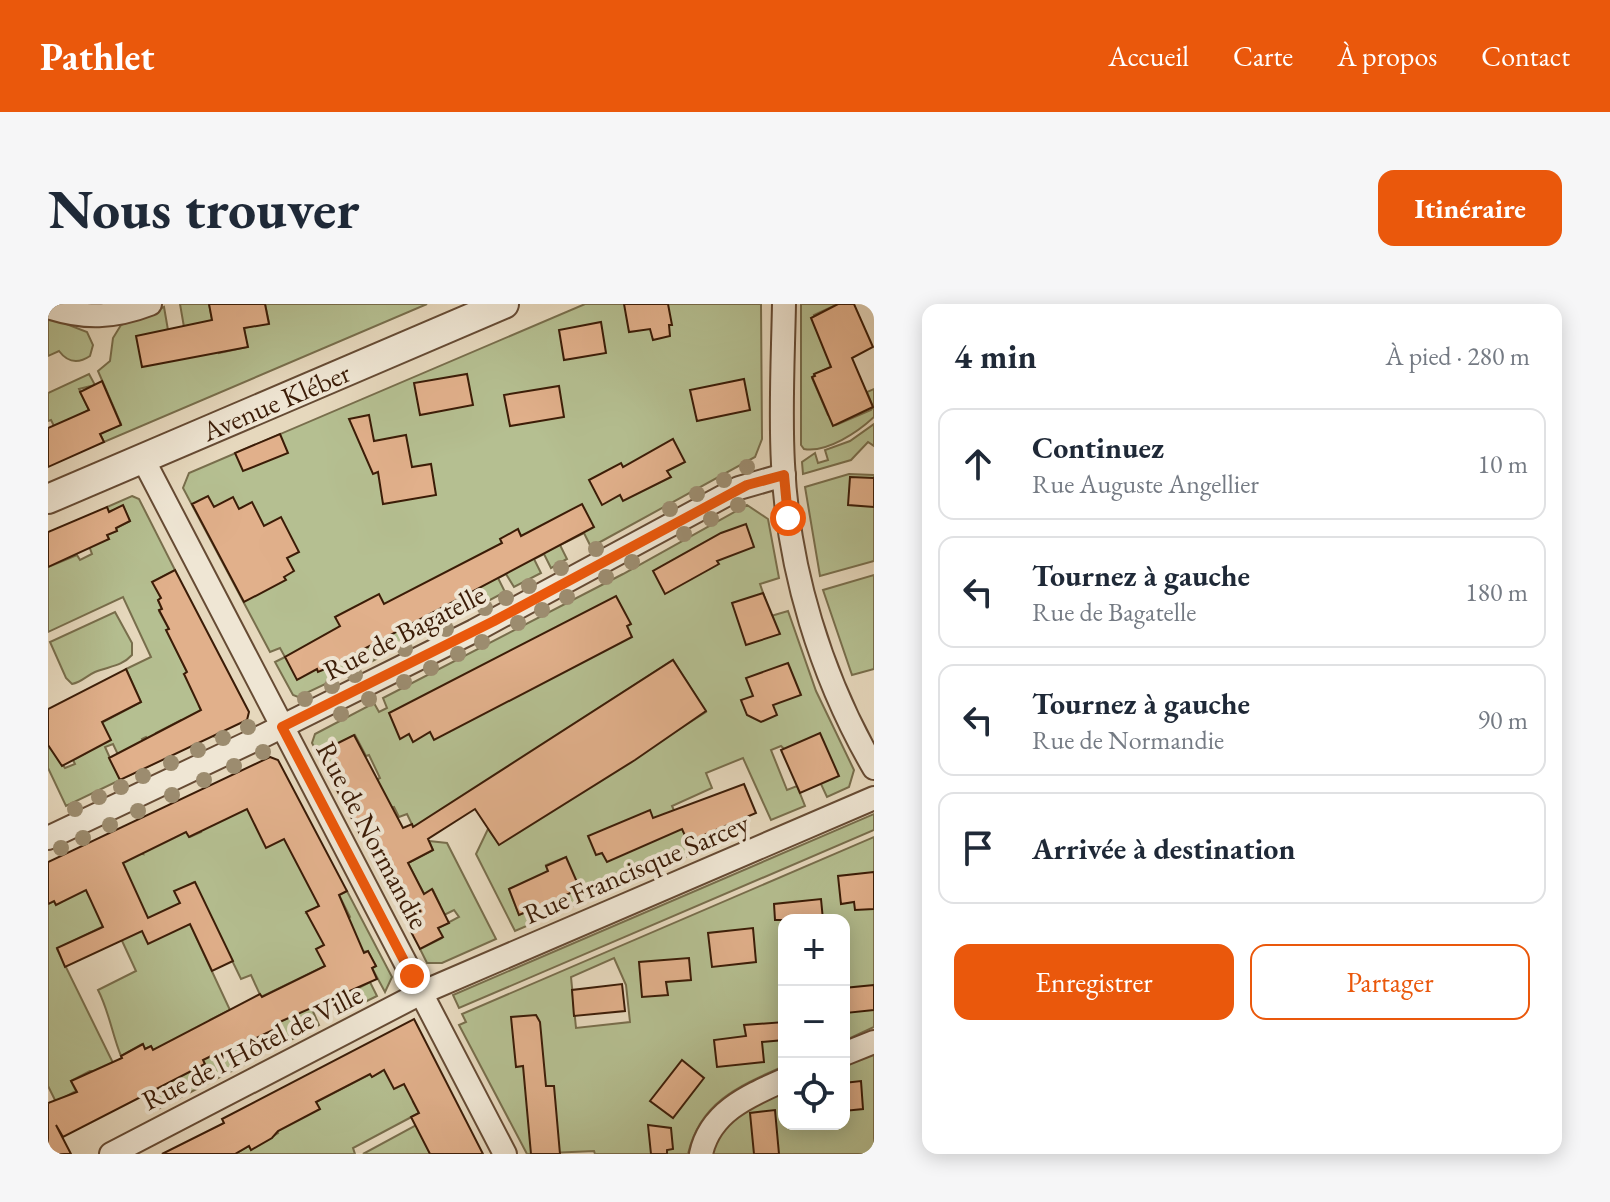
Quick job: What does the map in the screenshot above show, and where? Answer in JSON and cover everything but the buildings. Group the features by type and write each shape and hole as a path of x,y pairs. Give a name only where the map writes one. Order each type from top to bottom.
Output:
{"street":[{"path":"48,307 93,317 127,312 150,304"},
{"name":"Avenue Kléber","path":"48,499 504,304"},
{"path":"784,304 784,475 793,550 809,615 833,681 874,768"},
{"name":"Rue de Normandie","path":"143,459 505,1154"},
{"name":"Rue de Bagatelle","path":"48,838 282,727 484,626 739,488 784,475"},
{"name":"Rue Francisque Sarcey","path":"421,993 874,798"},
{"name":"Rue de l'Hôtel de Ville","path":"111,1154 421,993"},
{"path":"850,1052 874,1042"},
{"path":"701,1154 710,1131 725,1113 744,1098 778,1083"}],"green space":[{"path":"180,304 209,304 219,353 247,347 244,328 269,323 265,304 427,304 104,442 100,434 121,424 98,371 110,361 113,338 121,325 164,307 168,330 184,327"},
{"path":"585,304 761,304 762,439 755,457 591,547 584,533 560,545 567,559 551,568 544,554 534,559 541,573 514,587 506,574 498,578 505,592 473,609 466,595 458,599 465,613 439,627 431,613 398,631 405,644 367,664 360,651 349,657 355,670 298,697 293,695 275,662 285,657 280,648 270,652 183,488 189,473"},
{"path":"801,304 838,304 814,315 835,365 812,378 828,415 836,425 871,410 873,407 867,392 874,389 874,417 842,440 822,448 804,449 801,445"},
{"path":"48,317 87,332 93,345 90,356 70,360 59,351 48,356"},
{"path":"89,374 95,385 79,389 89,410 55,428 51,420 48,421 48,393"},
{"path":"874,424 874,446 868,442 851,460 803,474 802,462 815,453 818,463 828,460 825,450 850,441"},
{"path":"849,474 874,475 874,561 820,576 805,487"},
{"path":"132,496 139,499 175,570 153,582 161,598 158,600 162,609 159,611 187,672 184,674 222,695 199,706 213,736 181,720 156,733 158,739 150,744 146,737 142,739 153,764 128,776 113,744 105,747 120,780 66,806 48,768 48,745 65,768 75,764 73,760 86,753 81,744 103,722 141,702 126,669 151,657 123,597 48,632 48,567 77,555 80,560 92,554 88,543 109,539 107,535 130,521 123,506 109,512 107,507"},
{"path":"747,505 768,519 779,578 760,584 771,616 788,611 816,691 854,770 849,787 827,797 821,784 781,746 771,750 787,790 797,786 805,806 771,820 743,758 706,773 712,788 672,806 688,842 692,841 697,852 565,909 560,898 566,857 546,865 549,874 509,889 519,915 531,910 536,922 515,931 476,854 488,829 499,844 706,712 673,660 522,758 418,837 407,814 399,817 394,807 391,808 376,780 380,778 369,755 366,756 355,735 330,747 341,769 329,775 312,743 315,734 374,703 379,712 387,708 383,698 623,574"},
{"path":"874,575 874,669 852,675 823,590"},
{"path":"115,612 132,643 132,655 119,664 72,684 66,678 50,642"},
{"path":"245,803 275,821 320,905 307,913 347,919 350,917 339,895 347,891 392,977 385,992 372,968 376,966 368,951 334,955 353,991 370,982 377,996 349,1010 325,966 261,997 251,975 241,979 194,882 175,892 230,1010 210,1020 224,1050 244,1040 253,1060 154,1111 153,1103 160,1085 153,1050 151,1046 145,1049 142,1044 121,1056 98,990 136,971 117,930 148,918 110,923 57,949 117,1071 90,1071 71,1081 76,1091 56,1102 48,1086 48,904 54,901 56,905 85,888 90,898 96,896 122,862 143,854 184,827 190,837 201,832 197,824"},
{"path":"874,814 874,830 459,1008 453,995"},
{"path":"874,837 874,1027 850,1038 850,914 778,914 778,1069 737,1089 712,1109 694,1136 688,1154 595,1154 594,1151 527,1154 459,1025 466,1022 462,1014","holes":["614,958 626,985 630,1022 576,1028 571,977"]},
{"path":"429,841 447,843 496,939 442,963 427,963 420,949 442,938 438,928 459,917 454,910 436,919 440,905 433,890 424,894 408,863 433,850"},
{"path":"311,1007 319,1025 285,1043 275,1024"},
{"path":"874,1052 874,1154 710,1154 731,1122 778,1093 778,1130 850,1130 850,1062"},
{"path":"383,1068 413,1079 423,1097 413,1102 419,1113 353,1148 355,1154 235,1154 249,1146 251,1149 278,1133 276,1128 319,1108 316,1102 370,1074 372,1077"},
{"path":"431,1117 451,1154 363,1154"}],"route":[{"path":"412,976 282,727 494,621 739,488 784,475 788,518"}]}
